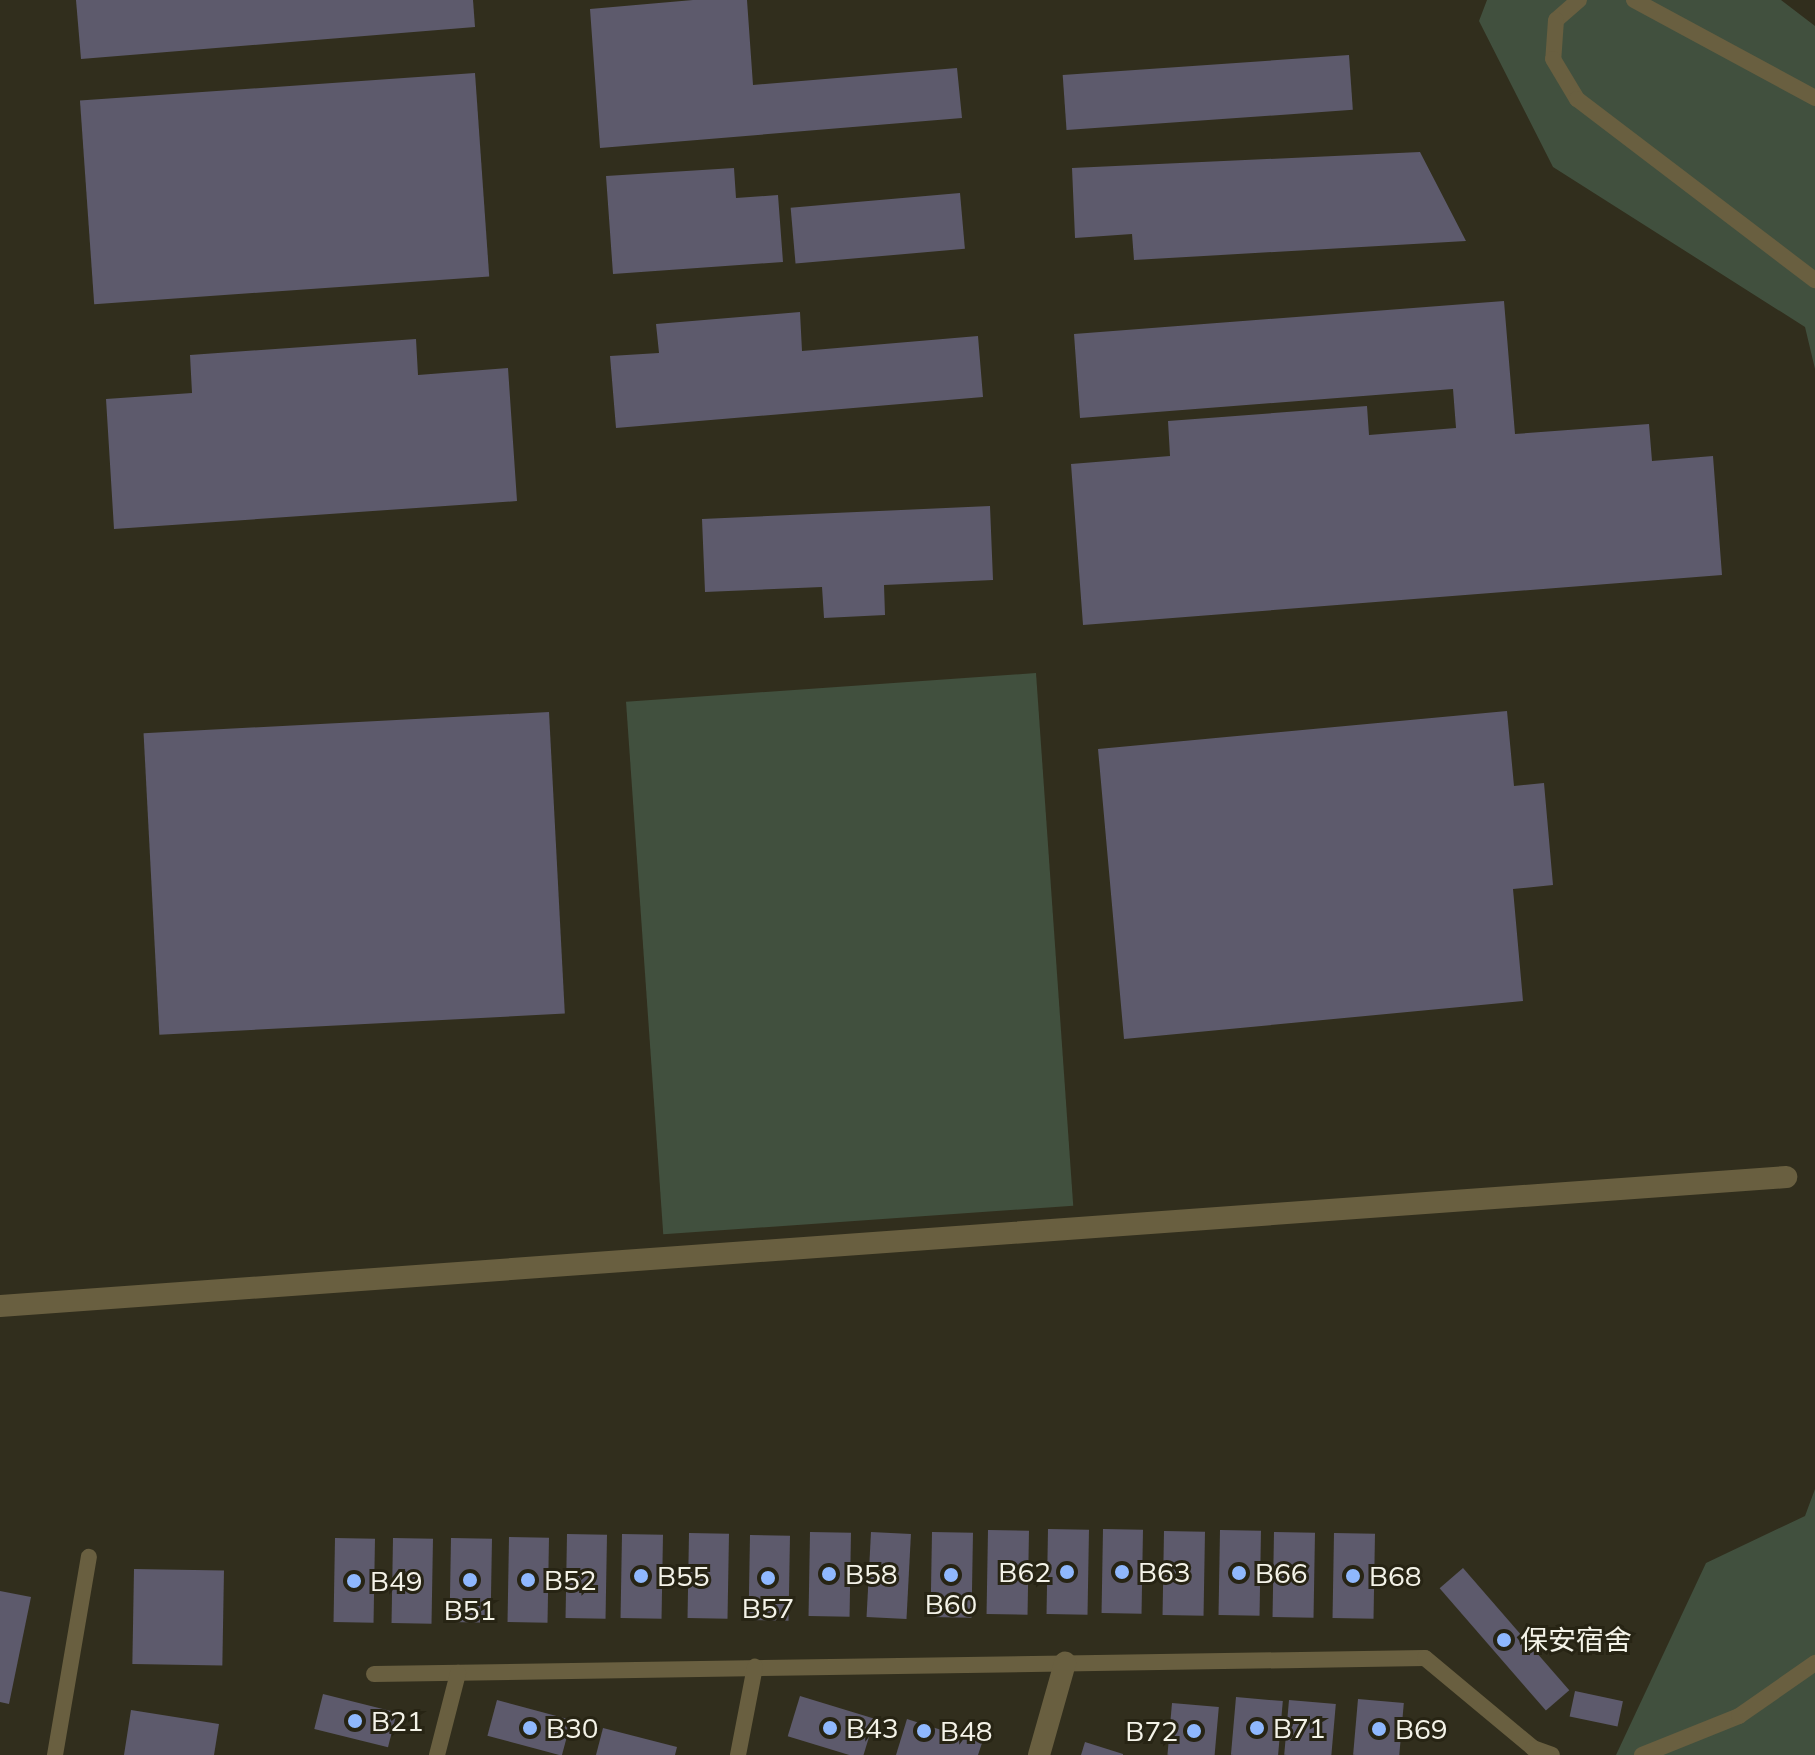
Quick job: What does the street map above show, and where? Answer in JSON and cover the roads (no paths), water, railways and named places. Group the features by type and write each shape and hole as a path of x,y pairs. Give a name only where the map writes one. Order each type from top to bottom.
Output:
{"street":[{"path":"0,1306 1786,1177"},
{"path":"1039,1755 1065,1663"}],"lane":[{"path":"1579,0 1556,20 1553,59 1577,99 1815,280"},
{"path":"1634,0 1815,98"},
{"path":"55,1755 89,1557"},
{"path":"374,1674 1425,1658 1533,1748 1552,1755"},
{"path":"1642,1755 1739,1716 1815,1663"},
{"path":"738,1755 755,1667"},
{"path":"437,1755 458,1673"}],"place":[{"name":"B62","path":"1067,1572"},
{"name":"B63","path":"1122,1572"},
{"name":"B66","path":"1239,1573"},
{"name":"B58","path":"829,1574"},
{"name":"B60","path":"951,1575"},
{"name":"B55","path":"641,1576"},
{"name":"B68","path":"1353,1576"},
{"name":"B57","path":"768,1578"},
{"name":"B51","path":"470,1580"},
{"name":"B52","path":"528,1580"},
{"name":"B49","path":"354,1581"},
{"name":"保安宿舍","path":"1504,1640"},
{"name":"B21","path":"355,1721"},
{"name":"B30","path":"530,1728"},
{"name":"B43","path":"830,1728"},
{"name":"B71","path":"1257,1728"},
{"name":"B69","path":"1379,1729"},
{"name":"B48","path":"924,1731"},
{"name":"B72","path":"1194,1731"}]}
